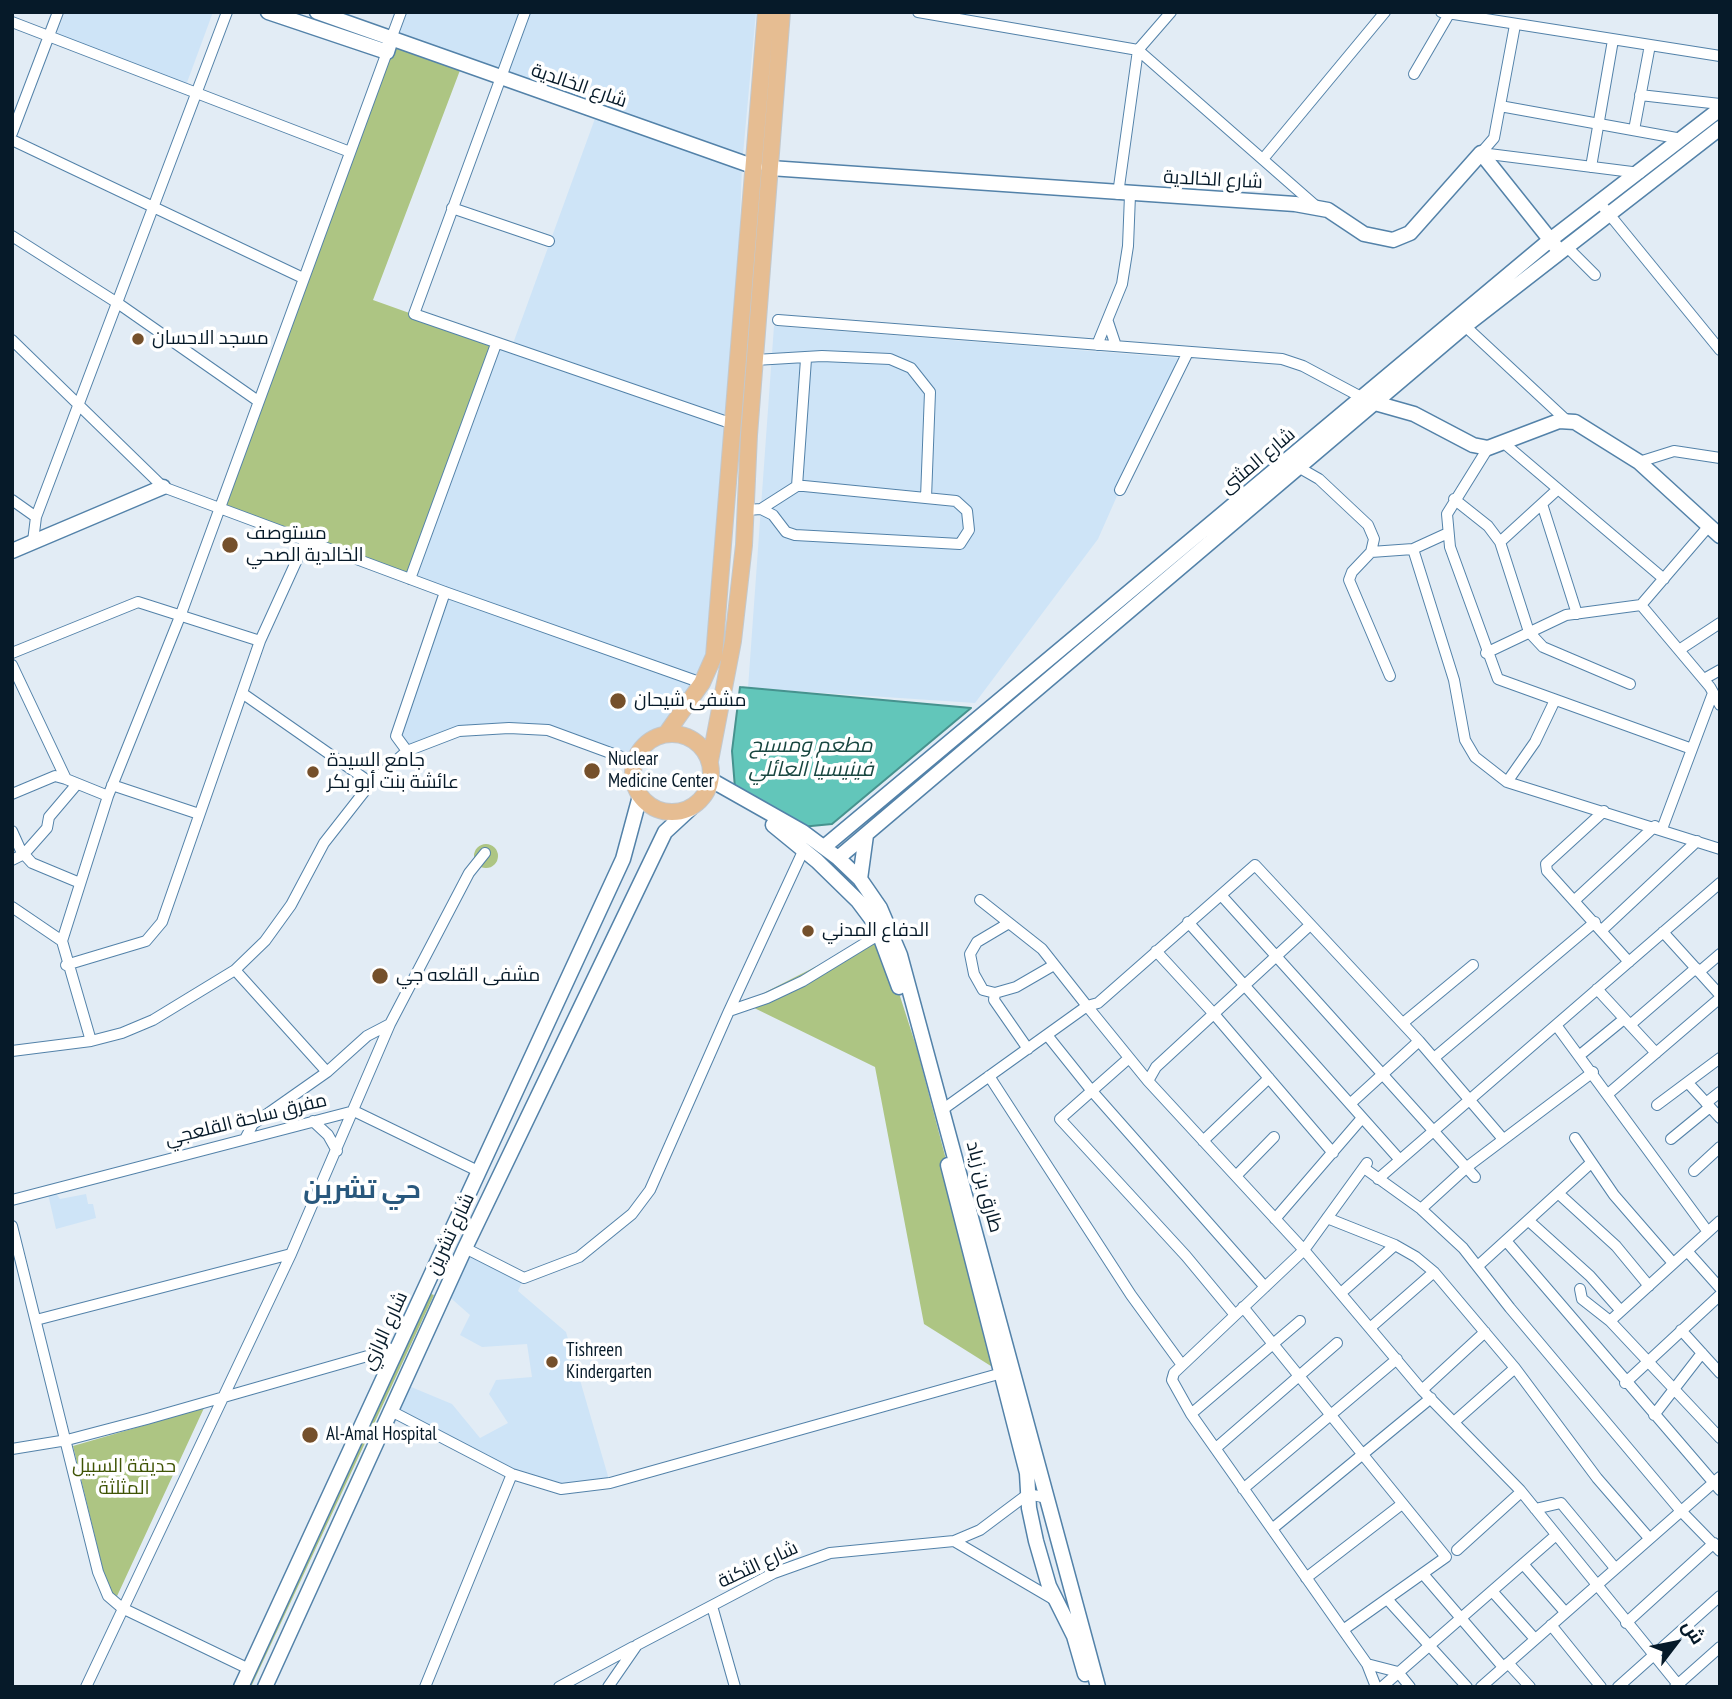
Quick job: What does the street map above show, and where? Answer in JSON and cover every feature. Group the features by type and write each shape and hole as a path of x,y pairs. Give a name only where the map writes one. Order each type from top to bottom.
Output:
{"main road":[{"path":"268,12 389,46"},
{"path":"317,12 389,46"},
{"path":"765,12 762,168 755,360 754,510 710,761 710,783 705,796 691,808 676,813 662,811 640,796 633,775 635,762 644,746 666,734 702,683 714,656 733,424 762,168 782,12"},
{"name":"شارع الخالدية","path":"389,46 500,79 762,168 1295,204 1328,210 1364,234 1393,240 1409,233 1480,153"},
{"name":"شارع المثنى","path":"819,847 866,835 1298,467 1368,401 1550,240 1720,109"},
{"name":"شارع المثنى","path":"819,847 846,828 1368,401 1720,128"},
{"path":"1480,153 1550,240 1564,251"},
{"path":"1368,401 1414,414 1473,445 1488,448 1566,420 1575,422 1639,462 1714,531"},
{"path":"12,551 163,487"},
{"path":"666,734 682,735 698,743 710,761"},
{"path":"710,783 783,830 819,847 835,862 823,866"},
{"name":"شارع الرازي","path":"241,1687 623,859 640,796"},
{"name":"شارع تشرين","path":"265,1687 466,1248 664,832 691,808"},
{"path":"819,847 831,832 846,828"},
{"path":"860,879 866,835"},
{"path":"819,847 823,866 859,901 880,934 917,1049 1027,1473 1028,1494 1044,1587 1060,1604 1074,1636 1088,1687"},
{"name":"طارق بن زياد","path":"819,847 860,879 880,908 900,956 1098,1687"}],"street":[{"path":"12,133 58,12"},
{"path":"33,541 36,517 119,304 227,12"},
{"path":"91,1041 66,965 61,941 112,785 181,614 401,12"},
{"path":"525,12 414,314 733,424"},
{"path":"918,12 1138,50 1319,208"},
{"path":"1097,345 1108,323 1124,271 1124,194 1138,50 1171,12"},
{"path":"1263,159 1385,12"},
{"path":"1414,74 1445,13 1499,17 1515,26 1720,56"},
{"path":"12,22 350,152"},
{"path":"1480,153 1494,138 1515,26"},
{"path":"1591,167 1613,40"},
{"path":"1634,130 1650,45"},
{"path":"1640,95 1720,104"},
{"path":"1500,106 1683,139"},
{"path":"12,140 303,278"},
{"path":"1480,153 1640,173"},
{"path":"1600,203 1720,349"},
{"path":"452,208 549,240"},
{"path":"12,236 119,304 258,401"},
{"path":"1564,251 1595,275"},
{"path":"778,320 1282,359 1303,366 1368,401"},
{"path":"1108,323 1116,346"},
{"path":"1465,326 1566,420"},
{"path":"12,340 163,487 445,592 702,683"},
{"path":"410,579 496,344"},
{"path":"1120,490 1188,352"},
{"path":"755,360 822,356 890,359 911,368 930,392 926,498"},
{"path":"797,486 806,359"},
{"path":"1505,444 1664,579"},
{"path":"1488,448 1447,514 1450,547 1486,653 1498,679 1692,749"},
{"path":"1639,462 1674,451 1720,458"},
{"path":"1298,467 1319,479 1368,525 1374,539 1371,551 1352,572 1349,580 1390,676"},
{"path":"797,486 962,503 969,520 964,541 950,544 795,536 786,532 773,515 754,510 797,486"},
{"path":"1500,542 1558,489"},
{"path":"1454,499 1488,526 1500,542 1529,632 1543,647 1630,684"},
{"path":"12,500 36,517"},
{"path":"1542,504 1577,614"},
{"path":"1486,653 1566,615 1641,605 1714,531"},
{"path":"1371,551 1413,549 1448,533"},
{"path":"66,965 146,941 162,922 260,641 306,540"},
{"path":"1413,549 1454,680 1465,740 1475,757 1507,782 1659,827 1720,849"},
{"path":"407,751 396,736 445,592"},
{"path":"12,653 138,602 260,641"},
{"path":"1641,605 1704,679 1720,705"},
{"path":"1679,650 1720,623"},
{"path":"12,665 66,779"},
{"path":"1704,679 1720,670"},
{"path":"242,693 371,783"},
{"path":"1575,900 1659,827 1713,693"},
{"path":"1507,782 1535,742 1555,700"},
{"path":"12,1051 91,1041 153,1020 235,970 265,941 285,914 324,843 371,783 407,751 459,731 509,728 548,730 635,762"},
{"path":"12,794 55,776 108,796"},
{"path":"12,860 24,854 47,828 49,817 77,783"},
{"path":"112,785 199,814"},
{"path":"1604,811 1546,864 1547,871 1629,962"},
{"path":"12,831 32,863 80,883"},
{"path":"1434,1058 1598,926 1697,841"},
{"path":"466,1248 524,1278 579,1257 632,1214 650,1190 729,1011 819,847"},
{"path":"86,1687 221,1397 291,1255 390,1024 469,873 485,853"},
{"path":"943,1110 1087,1006 1098,1003 1255,864 1471,1098 1503,1139"},
{"path":"1378,1179 1720,883"},
{"path":"1221,895 1475,1178"},
{"path":"980,900 1042,949 1148,1081 1304,1250 1422,1390 1521,1492 1678,1686 1720,1647"},
{"path":"12,907 61,941"},
{"path":"1188,922 1400,1160"},
{"path":"1010,923 977,942 970,954 983,990 995,993 1016,987 1055,965"},
{"path":"1148,1081 1156,1067 1310,925"},
{"path":"1608,1094 1720,997 1663,932"},
{"path":"729,1011 767,998 803,981 880,934"},
{"path":"1156,951 1214,1014 1333,1153"},
{"path":"1580,1055 1720,954"},
{"path":"1403,1023 1473,965"},
{"path":"235,970 327,1072"},
{"path":"1597,989 1656,1053"},
{"path":"995,993 993,1000 1028,1049"},
{"path":"246,1137 253,1124 327,1072 367,1036 390,1024"},
{"path":"1556,1025 1708,1232"},
{"path":"1047,1035 1091,1090 1265,1287"},
{"path":"1350,1104 1419,1041"},
{"path":"1129,1058 1060,1119 1273,1344 1446,1558 1343,1630"},
{"path":"1657,1105 1689,1084 1720,1058"},
{"path":"1422,1209 1466,1167 1593,1072"},
{"path":"989,1076 1131,1295 1182,1365"},
{"path":"1203,1141 1269,1078"},
{"path":"1689,1084 1720,1118"},
{"path":"1671,1139 1720,1092"},
{"name":"مفرق ساحة القلعجي","path":"12,1200 354,1111 480,1172"},
{"path":"1275,1219 1362,1118"},
{"path":"313,1121 328,1135 337,1151"},
{"path":"1236,1176 1274,1138"},
{"path":"1575,1138 1591,1163 1673,1264"},
{"path":"1694,1171 1720,1147"},
{"path":"1479,1265 1591,1163"},
{"path":"1376,1687 1367,1664 1191,1414 1172,1380 1182,1365 1304,1250 1366,1165 1378,1179 1422,1209 1479,1265 1510,1308 1680,1510 1717,1547 1626,1623"},
{"path":"1558,1193 1616,1246 1649,1286"},
{"path":"1327,1218 1395,1245 1434,1272 1515,1368 1597,1478 1649,1538"},
{"path":"1529,1221 1590,1276 1621,1311"},
{"path":"1610,1321 1720,1221"},
{"path":"12,1226 102,1585 108,1596 122,1608 249,1669"},
{"path":"1480,1687 1680,1510 1718,1483 1625,1383 1507,1242"},
{"path":"1341,1293 1395,1245"},
{"path":"1687,1251 1720,1288"},
{"path":"36,1320 291,1255"},
{"path":"1370,1328 1434,1272"},
{"path":"1580,1289 1581,1297 1591,1308 1610,1321 1720,1438"},
{"path":"1625,1383 1720,1295"},
{"path":"1191,1414 1300,1321"},
{"path":"1681,1330 1720,1373"},
{"path":"1422,1390 1485,1332"},
{"path":"1216,1448 1336,1343"},
{"path":"12,1449 67,1440 399,1347"},
{"path":"1654,1415 1702,1353"},
{"path":"1243,1489 1397,1359"},
{"path":"1454,1422 1515,1368"},
{"path":"391,1411 512,1474 561,1489 610,1483 1002,1373"},
{"path":"1272,1529 1364,1456 1431,1398"},
{"path":"425,1687 512,1474"},
{"path":"1457,1550 1521,1492"},
{"path":"954,1541 980,1530 1028,1494 1047,1499"},
{"path":"1306,1578 1402,1503"},
{"path":"1535,1509 1561,1503 1615,1568"},
{"path":"1382,1687 1555,1536"},
{"path":"954,1541 1044,1587 1070,1581"},
{"name":"شارع الثكنة","path":"608,1687 637,1645 774,1573 830,1553 954,1541"},
{"path":"1523,1564 1565,1612"},
{"path":"1423,1574 1505,1665 1530,1687"},
{"path":"1492,1591 1535,1639"},
{"path":"1618,1687 1720,1596"},
{"path":"1387,1599 1467,1687"},
{"path":"712,1605 735,1687"},
{"path":"1551,1625 1601,1687"},
{"path":"559,1687 637,1645"},
{"path":"1367,1664 1398,1672 1410,1687"}],"shaded area":[{"path":"65,12 213,12 185,88 62,39 57,33"},
{"path":"401,12 756,12 742,165 733,424 714,656 666,734 644,746 635,762 548,730 459,731 407,751 396,736 445,593 410,579 496,344 511,349 597,113 391,39"},
{"path":"774,326 1178,358 1098,539 975,703 748,688"},
{"path":"55,1192 60,1199 86,1194 88,1204 93,1204 96,1218 56,1229 48,1194"},
{"name":"Tishreen Kindergarten","path":"465,1248 524,1278 518,1291 566,1332 610,1483 561,1489 512,1474 391,1411 404,1384 452,1404 480,1438 508,1423 489,1394 496,1380 532,1377 527,1344 482,1347 460,1335 470,1315 445,1293"}],"green space":[{"path":"391,39 462,65 373,300 496,344 410,579 220,507"},
{"path":"486,844 495,847 498,856 495,865 486,868 477,865 474,856 477,847"},
{"path":"880,934 917,1049 1002,1373 924,1324 875,1067 744,1003"},
{"path":"428,1293 434,1295 251,1687 246,1687"},
{"name":"حديقة السبيل المثلثة","path":"204,1408 112,1607 73,1446"}],"water":[{"name":"مطعم ومسبح فينيسيا العائلي","path":"740,687 971,708 832,824 801,827 735,788 732,751"}],"place":[{"name":"مسجد الاحسان","path":"138,339"},
{"name":"مستوصف الخالدية الصحي","path":"230,545"},
{"name":"مشفى شيحان","path":"618,701"},
{"name":"Nuclear Medicine Center","path":"592,771"},
{"name":"جامع السيدة عائشة بنت أبو بكر","path":"313,772"},
{"name":"الدفاع المدني","path":"808,931"},
{"name":"مشفى القلعه جي","path":"380,976"},
{"name":"Tishreen Kindergarten","path":"552,1362"},
{"name":"Al-Amal Hospital","path":"310,1435"}],"district":[{"name":"حي تشرين","path":"362,1191"}]}
